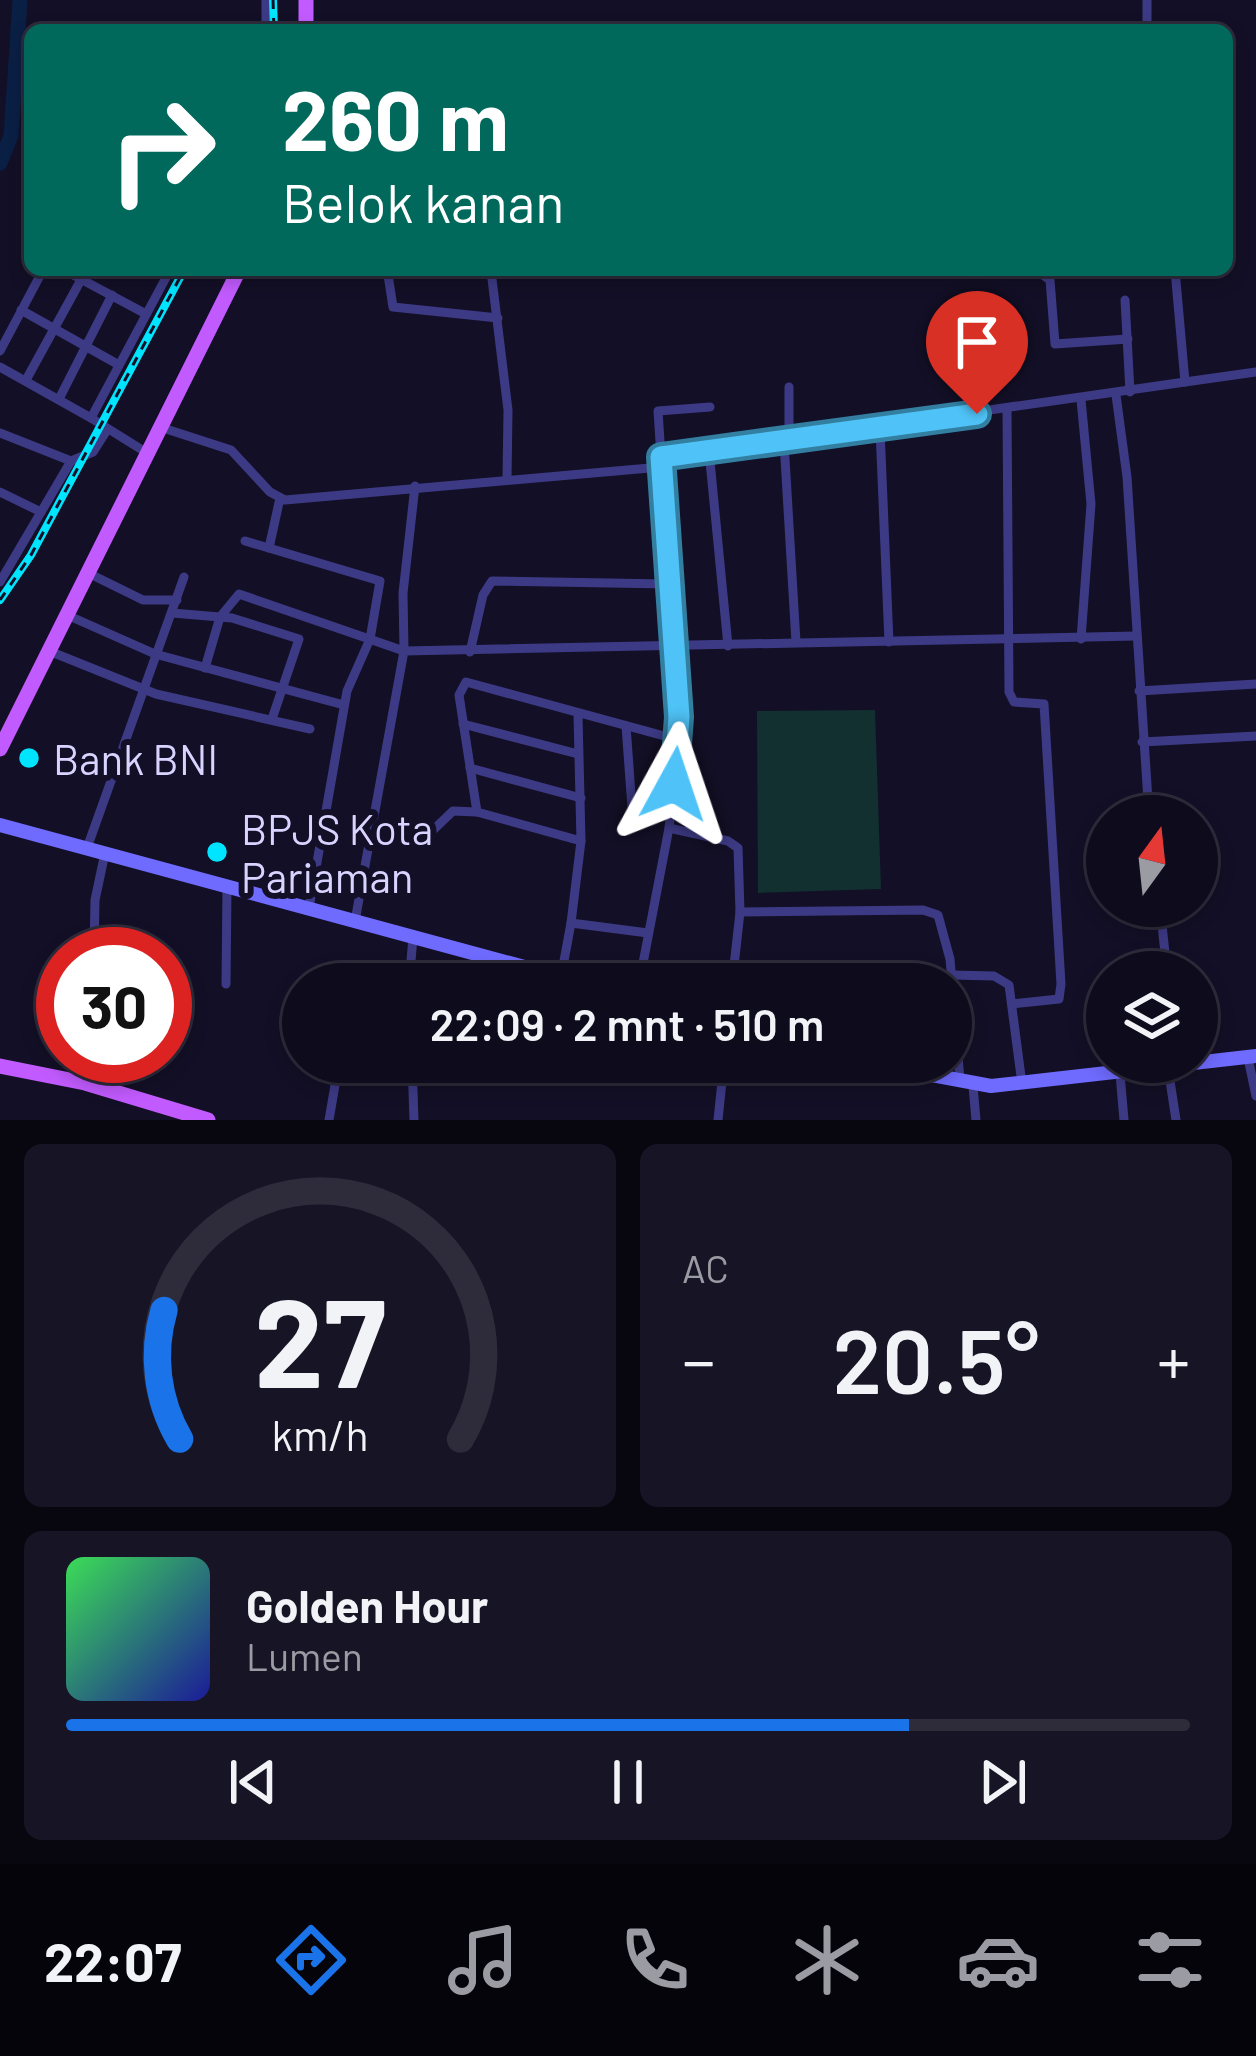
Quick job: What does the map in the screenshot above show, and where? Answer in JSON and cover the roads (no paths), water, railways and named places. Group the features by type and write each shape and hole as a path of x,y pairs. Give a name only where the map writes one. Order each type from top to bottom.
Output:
{"main road":[{"path":"0,749 236,276"},
{"path":"0,1066 208,1120"}],"street":[{"path":"0,351 40,276"},
{"path":"78,276 146,314"},
{"path":"91,418 167,276"},
{"path":"388,276 393,307 498,318"},
{"path":"1044,276 1050,280 1055,344 1128,339"},
{"path":"1176,276 1185,382"},
{"path":"26,380 82,278"},
{"path":"493,279 509,422 507,479"},
{"path":"59,399 112,295"},
{"path":"1125,300 1130,392"},
{"path":"21,310 119,364"},
{"path":"0,367 150,454"},
{"path":"163,428 231,450 280,498 661,462 1256,372"},
{"path":"789,388 786,442 796,643"},
{"path":"1116,395 1147,795"},
{"path":"1081,400 1091,504 1081,639"},
{"path":"643,963 669,828 679,740 658,411 710,407"},
{"path":"1007,409 1010,699 1044,706 1061,984 1059,999 1012,1004"},
{"path":"0,582 71,461 93,452 107,430"},
{"path":"880,430 889,642"},
{"path":"0,434 71,461"},
{"path":"709,452 728,646"},
{"path":"355,921 404,651 404,593 416,486"},
{"path":"0,493 41,512"},
{"path":"269,548 280,498"},
{"path":"245,542 379,579 370,639 344,705 309,908"},
{"path":"88,572 143,600 177,600"},
{"path":"87,848 184,578"},
{"path":"470,652 491,580 668,584"},
{"path":"205,668 220,617 243,594 404,651 1136,636"},
{"path":"172,613 220,617 299,639 272,718"},
{"path":"67,615 155,654 344,705"},
{"path":"49,651 144,690 310,729"},
{"path":"477,812 459,695 466,682 679,740"},
{"path":"1138,691 1256,683"},
{"path":"564,963 581,842 578,715"},
{"path":"464,724 578,754"},
{"path":"626,726 633,821"},
{"path":"1142,742 1256,736"},
{"path":"470,767 581,798"},
{"path":"372,825 430,833 457,809 581,842"},
{"path":"0,825 510,963"},
{"path":"669,828 736,845 740,912 734,963"},
{"path":"94,927 105,853"},
{"path":"226,984 227,886"},
{"path":"740,912 933,913 945,927 950,963"},
{"path":"571,923 648,933"},
{"path":"411,963 413,937"},
{"path":"972,976 1000,977 1009,985 1022,1084"},
{"path":"1218,1061 1252,1057 1256,1096"},
{"path":"958,1083 1022,1084 1086,1077"},
{"path":"329,1120 335,1083"},
{"path":"413,1083 414,1120"},
{"path":"718,1120 722,1083"},
{"path":"1121,1083 1124,1120"},
{"path":"1170,1083 1176,1120"},
{"path":"967,1085 976,1120"}],"waterway":[{"path":"0,163 11,136 20,0"}],"railway":[{"path":"273,0 274,24"},
{"path":"0,600 31,555 181,276"}],"place":[{"name":"Bank BNI","path":"29,758"},
{"name":"BPJS Kota Pariaman","path":"217,852"}]}
